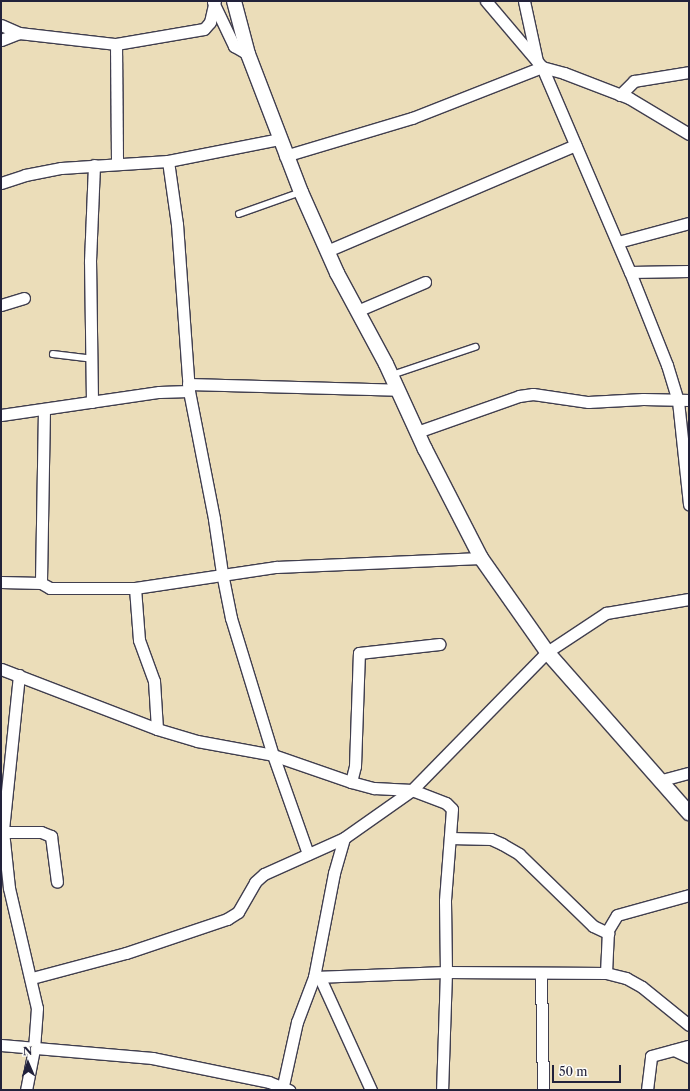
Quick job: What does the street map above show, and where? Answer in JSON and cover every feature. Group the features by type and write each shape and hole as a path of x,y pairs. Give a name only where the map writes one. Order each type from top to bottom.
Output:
{"street":[{"path":"234,1 248,54 285,156 357,311 392,375 418,432 481,558 546,652 662,780 689,813"},
{"path":"486,1 539,64 620,94 664,117 689,134"},
{"path":"524,1 526,20 539,64 618,242 667,365 678,402 688,498"},
{"path":"214,2 234,46 248,54"},
{"path":"1,25 19,33 116,44 204,28 210,22 214,2"},
{"path":"509,29 526,20"},
{"path":"1,40 19,33"},
{"path":"116,44 117,164"},
{"path":"285,156 412,118 539,64"},
{"path":"620,94 634,81 689,72"},
{"path":"1,183 25,175 94,165 168,161 279,139"},
{"path":"328,251 575,144"},
{"path":"168,161 178,224 189,387 231,618 272,755 308,854"},
{"path":"92,402 93,360 90,260 94,165"},
{"path":"618,242 689,224"},
{"path":"630,272 689,271"},
{"path":"357,311 425,282"},
{"path":"1,304 24,298"},
{"path":"1,415 44,410 189,387 398,390"},
{"path":"418,432 519,396 533,394 588,402 650,399 678,402 689,400"},
{"path":"41,583 44,410"},
{"path":"1,582 41,583 50,588 65,590 136,588 222,573 276,567 481,558"},
{"path":"136,588 139,640 154,681 156,729"},
{"path":"32,978 120,954 227,919 238,912 255,882 264,874 344,838 412,790 546,652 606,613 689,599"},
{"path":"351,782 355,766 359,652 439,644"},
{"path":"1,669 20,675 156,729 197,740 272,755 351,782 374,788 412,790 436,797 452,809 445,901 446,972 442,1090"},
{"path":"20,675 2,831 9,888 32,978 37,1008 34,1049 26,1090"},
{"path":"662,780 689,773"},
{"path":"2,831 41,832 51,836 57,882"},
{"path":"1,1045 152,1058 284,1088 297,1022 317,978 334,874 344,838"},
{"path":"450,838 491,839 508,847 559,891 593,926 608,933"},
{"path":"606,973 608,933 617,915 689,895"},
{"path":"317,978 446,972 541,974 606,973 626,978 642,987 689,1025"},
{"path":"541,974 543,1090"},
{"path":"317,978 371,1090"},
{"path":"647,1090 651,1056 689,1046"},
{"path":"674,1050 689,1057"}],"lane":[{"path":"239,214 301,192"},
{"path":"392,375 475,347"},
{"path":"53,354 93,360"}]}
